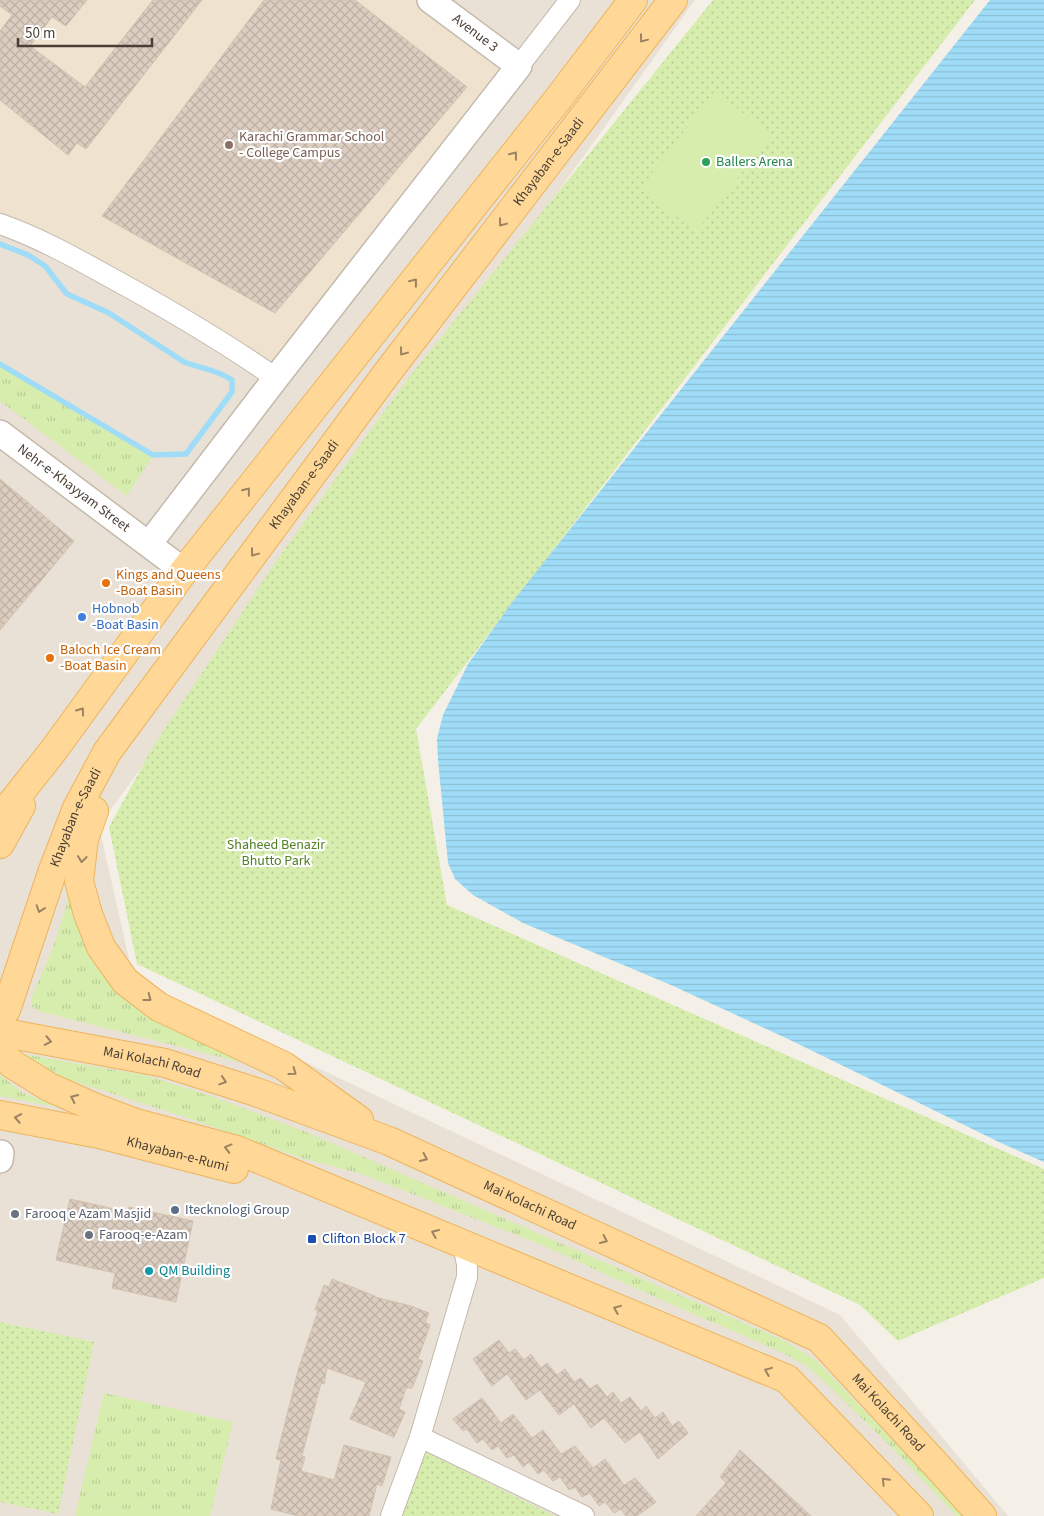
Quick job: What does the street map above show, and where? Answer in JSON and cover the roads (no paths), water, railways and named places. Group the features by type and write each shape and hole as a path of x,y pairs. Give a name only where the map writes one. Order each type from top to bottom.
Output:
{"main road":[{"path":"0,818 53,751 184,571 552,107 633,0"},
{"name":"Khayaban-e-Saadi","path":"2,1020 53,870 77,808 107,752 387,373 673,0"},
{"path":"134,715 108,774 84,839 80,881 88,914 101,947 125,980 159,1007 284,1066 389,1141"},
{"path":"0,844 53,751"},
{"name":"Mai Kolachi Road","path":"2,1020 165,1063 256,1092 389,1141 820,1338 982,1516"},
{"path":"0,1052 12,1064 48,1086 96,1108 136,1123 237,1150 788,1379 919,1516"},
{"name":"Khayaban-e-Rumi","path":"0,1115 99,1134 354,1200"}],"street":[{"name":"Avenue 3","path":"430,0 519,66"},
{"path":"148,544 570,0"},
{"path":"0,224 54,246 148,297 230,347 276,378"},
{"name":"Nehr-e-Khayyam Street","path":"2,439 184,571"},
{"path":"391,1516 420,1437 467,1277 467,1264 463,1245"},
{"path":"420,1437 584,1516"}],"water":[{"path":"990,0 1044,0 1044,1162 671,985 523,923 473,895 455,879 448,863 437,739 443,715 468,664 513,601"}],"waterway":[{"path":"0,244 28,255 45,266 67,294 109,313 184,362 215,371 232,380 232,392 186,454 153,455 0,364"}],"place":[{"name":"Karachi Grammar School - College Campus","path":"229,145"},
{"name":"Ballers Arena","path":"706,162"},
{"name":"Kings and Queens -Boat Basin","path":"106,583"},
{"name":"Hobnob -Boat Basin","path":"82,617"},
{"name":"Baloch Ice Cream -Boat Basin","path":"50,658"},
{"name":"Itecknologi Group","path":"175,1210"},
{"name":"Farooq e Azam Masjid","path":"15,1214"},
{"name":"Farooq-e-Azam","path":"89,1235"},
{"name":"Clifton Block 7","path":"312,1239"},
{"name":"QM Building","path":"149,1271"}],"park label":[{"name":"Shaheed Benazir Bhutto Park","path":"276,854"}]}
